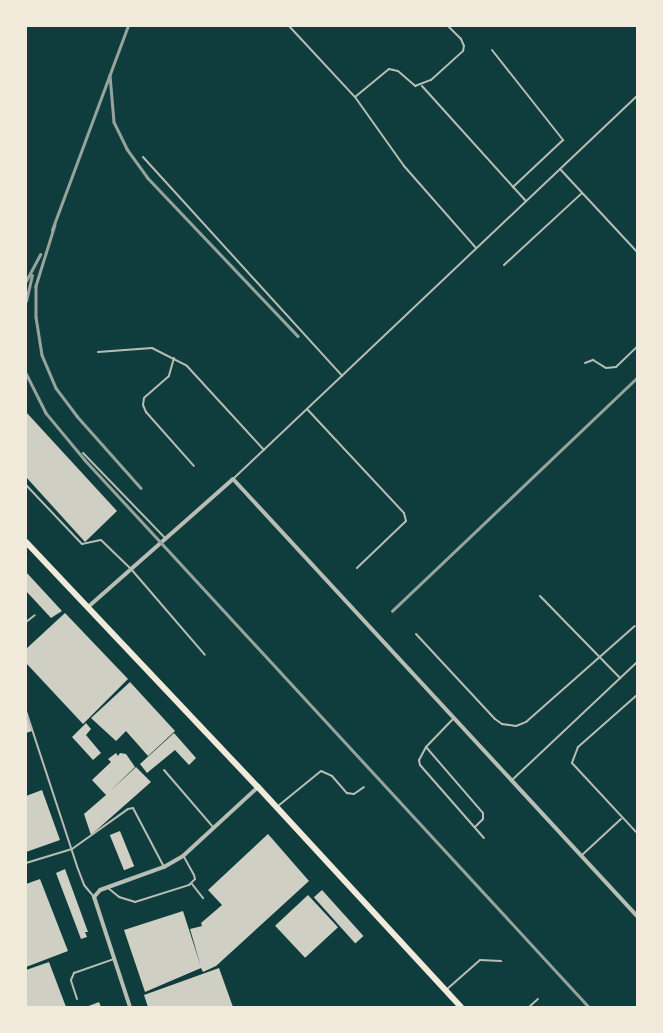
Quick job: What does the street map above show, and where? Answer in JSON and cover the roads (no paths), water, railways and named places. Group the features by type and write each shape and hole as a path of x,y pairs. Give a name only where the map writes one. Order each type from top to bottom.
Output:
{"main road":[{"path":"26,542 277,807 461,1007"}],"street":[{"path":"88,607 233,479 637,916"},
{"path":"130,1007 94,897 108,887 164,867 183,856 258,787"}],"lane":[{"path":"289,26 355,97 404,166 476,248"},
{"path":"355,97 389,69 398,71 415,86 422,86 463,51 464,46 461,39 448,26"},
{"path":"492,50 563,140 513,187"},
{"path":"422,86 526,201"},
{"path":"233,479 637,96"},
{"path":"143,157 342,376"},
{"path":"560,169 637,252"},
{"path":"504,266 582,193"},
{"path":"586,363 593,360 606,368 616,367 637,347"},
{"path":"98,352 152,348 174,358 187,366 264,450"},
{"path":"174,358 169,376 144,398 142,404 146,412 194,466"},
{"path":"307,409 404,513 406,520 357,568"},
{"path":"83,453 166,539"},
{"path":"26,485 82,544 101,540 131,569 205,655"},
{"path":"540,596 620,678"},
{"path":"26,622 34,615"},
{"path":"416,634 495,719 502,724 516,726 526,722 635,626"},
{"path":"512,781 637,662"},
{"path":"637,694 578,747 572,758 575,769 621,819 637,833"},
{"path":"26,711 84,885 94,897"},
{"path":"454,718 420,755 420,765 484,838"},
{"path":"426,747 483,813 484,818 475,828"},
{"path":"164,770 214,828"},
{"path":"277,807 321,771 332,776 347,793 354,794 364,787"},
{"path":"26,863 72,850 128,808 133,808 164,867"},
{"path":"581,856 621,819"},
{"path":"183,856 194,875 192,884"},
{"path":"108,887 119,898 135,902 192,884"},
{"path":"192,884 203,898"},
{"path":"77,999 71,980 74,974 114,959"},
{"path":"446,991 480,960 501,961"},
{"path":"529,1007 538,999"}],"railway":[{"path":"52,230 128,26"},
{"path":"110,75 114,122 127,149 147,177 298,336"},
{"path":"55,225 36,286 36,317 42,355 56,388 77,416 141,488"},
{"path":"26,281 40,255"},
{"path":"26,301 32,276"},
{"path":"26,373 46,413 85,460 589,1007"},
{"path":"392,611 637,378"}]}
